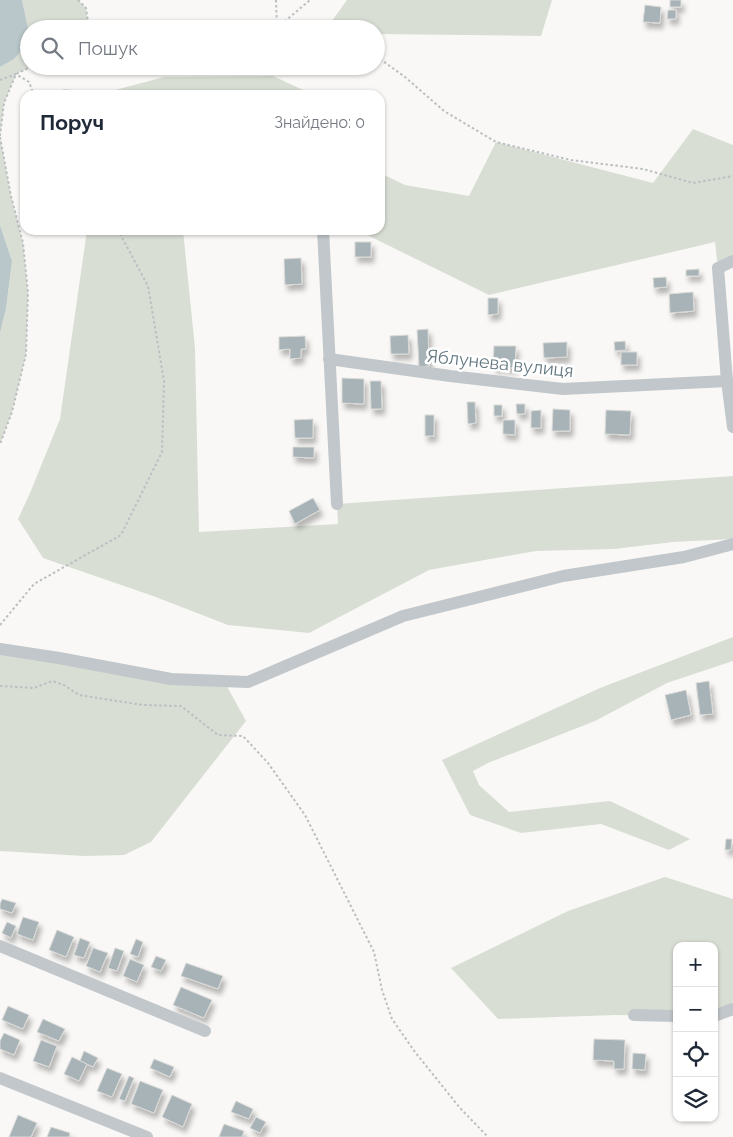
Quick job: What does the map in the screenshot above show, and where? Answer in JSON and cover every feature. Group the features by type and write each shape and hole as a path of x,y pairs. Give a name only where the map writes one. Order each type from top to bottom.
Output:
{"street":[{"path":"323,235 337,504"},
{"path":"733,261 718,268 727,381 733,427"},
{"name":"Яблунева вулиця","path":"329,359 563,389 727,381"},
{"path":"0,649 171,679 248,682 403,616 564,576 684,557 733,544"},
{"path":"0,946 205,1031"},
{"path":"718,1015 733,1009"},
{"path":"634,1015 673,1016"},
{"path":"0,1078 146,1137"}],"path":[{"path":"78,0 86,8 88,20"},
{"path":"276,0 277,20"},
{"path":"287,20 310,0"},
{"path":"385,63 444,111 496,142 570,160 643,169 693,182 733,176"},
{"path":"0,80 20,72"},
{"path":"16,74 29,82 32,90"},
{"path":"16,74 4,104 0,137 20,230"},
{"path":"0,444 12,412 26,354 28,293 21,235"},
{"path":"0,625 34,584 121,535 162,452 164,381 148,286 121,235"},
{"path":"0,686 34,688 52,681 64,685 80,695 143,705 182,706 218,735 244,736 268,763 306,816 374,952 382,990 392,1018 415,1052 460,1108 488,1137"}],"shaded area":[{"path":"0,0 22,0 26,20 20,20 20,52 14,59 0,67"},
{"path":"22,0 78,0 86,8 88,20 26,20"},
{"path":"347,0 552,0 541,36 385,34 385,20 333,20"},
{"path":"20,46 20,72 16,74 4,103 0,136 0,67 14,59"},
{"path":"273,76 303,90 115,90 164,77"},
{"path":"693,129 733,145 733,261 718,268 715,242 489,295 367,235 385,235 385,175 405,185 469,196 496,142 653,183"},
{"path":"0,137 11,196 23,243 28,293 26,354 12,412 0,444 0,333 6,309 12,261 0,225"},
{"path":"0,225 12,261 6,309 0,333"},
{"path":"86,235 184,235 195,348 199,532 338,524 337,504 733,476 733,539 673,542 614,549 536,551 429,570 309,633 228,625 153,596 43,558 18,519 60,419"},
{"path":"733,637 733,661 667,683 595,721 488,763 473,771 479,785 509,812 610,801 690,839 669,850 601,824 521,833 470,815 442,760 600,688"},
{"path":"0,649 224,681 246,721 151,842 124,855 84,856 0,851"},
{"path":"665,877 733,899 733,1009 718,1015 718,942 673,942 673,1016 616,1015 498,1019 451,968 568,911"}],"building":[{"path":"670,0 681,0 681,7 670,7"},
{"path":"645,5 661,7 660,23 643,22"},
{"path":"668,10 676,10 676,19 667,19"},
{"path":"355,242 371,242 371,257 355,257"},
{"path":"301,258 302,284 285,285 284,259"},
{"path":"699,269 699,276 686,276 686,270"},
{"path":"666,277 667,287 654,288 653,278"},
{"path":"693,292 694,311 670,313 669,294"},
{"path":"488,298 498,298 498,314 488,315"},
{"path":"428,329 429,366 419,367 417,330"},
{"path":"408,335 409,354 391,354 390,336"},
{"path":"305,336 306,349 301,349 301,358 290,359 290,349 279,350 279,337"},
{"path":"625,341 626,350 615,351 614,342"},
{"path":"567,342 567,357 544,358 543,343"},
{"path":"494,346 516,346 515,368 493,367"},
{"path":"621,352 637,352 637,365 621,365"},
{"path":"342,378 364,379 364,404 342,403"},
{"path":"370,381 381,381 382,409 371,409"},
{"path":"467,402 475,402 476,423 468,424"},
{"path":"516,404 525,404 525,414 517,414"},
{"path":"494,405 502,405 502,416 494,416"},
{"path":"553,409 570,410 570,431 552,431"},
{"path":"541,410 541,428 531,428 531,411"},
{"path":"606,410 631,411 630,435 605,434"},
{"path":"425,415 434,415 434,436 425,436"},
{"path":"313,419 313,438 295,438 294,420"},
{"path":"503,420 515,420 515,435 503,434"},
{"path":"293,447 314,447 314,458 293,457"},
{"path":"313,498 320,510 295,524 289,511"},
{"path":"709,681 713,714 700,715 696,683"},
{"path":"686,690 691,715 671,720 665,695"},
{"path":"726,839 732,839 731,850 725,850"},
{"path":"2,899 16,903 12,913 0,909"},
{"path":"23,917 39,922 33,940 17,934"},
{"path":"7,922 16,926 11,938 2,933"},
{"path":"57,930 74,937 66,957 49,950"},
{"path":"80,938 90,942 84,958 74,955"},
{"path":"136,939 143,942 138,957 130,954"},
{"path":"93,948 108,953 100,972 86,966"},
{"path":"115,948 124,951 117,971 108,968"},
{"path":"156,956 166,960 161,971 151,967"},
{"path":"130,959 144,965 137,982 123,976"},
{"path":"186,963 223,976 218,989 181,976"},
{"path":"181,987 212,1000 204,1018 173,1005"},
{"path":"8,1006 29,1015 23,1029 2,1020"},
{"path":"43,1019 65,1029 59,1041 37,1032"},
{"path":"4,1033 20,1040 14,1055 0,1049 0,1041"},
{"path":"594,1039 625,1040 624,1069 614,1069 614,1061 593,1060"},
{"path":"41,1040 57,1046 49,1067 33,1061"},
{"path":"84,1051 98,1058 93,1067 80,1061"},
{"path":"633,1053 646,1054 645,1070 632,1069"},
{"path":"72,1057 87,1064 79,1081 64,1074"},
{"path":"154,1059 174,1067 170,1077 150,1068"},
{"path":"107,1068 122,1074 112,1097 97,1091"},
{"path":"129,1076 134,1078 125,1101 119,1099"},
{"path":"140,1081 163,1090 154,1113 131,1104"},
{"path":"172,1095 192,1104 183,1127 162,1117"},
{"path":"236,1101 253,1109 249,1119 231,1112"},
{"path":"18,1115 37,1123 31,1137 9,1137"},
{"path":"256,1117 266,1122 260,1133 250,1128"},
{"path":"224,1124 244,1131 242,1137 219,1137"},
{"path":"51,1127 70,1133 69,1137 47,1137"}]}
